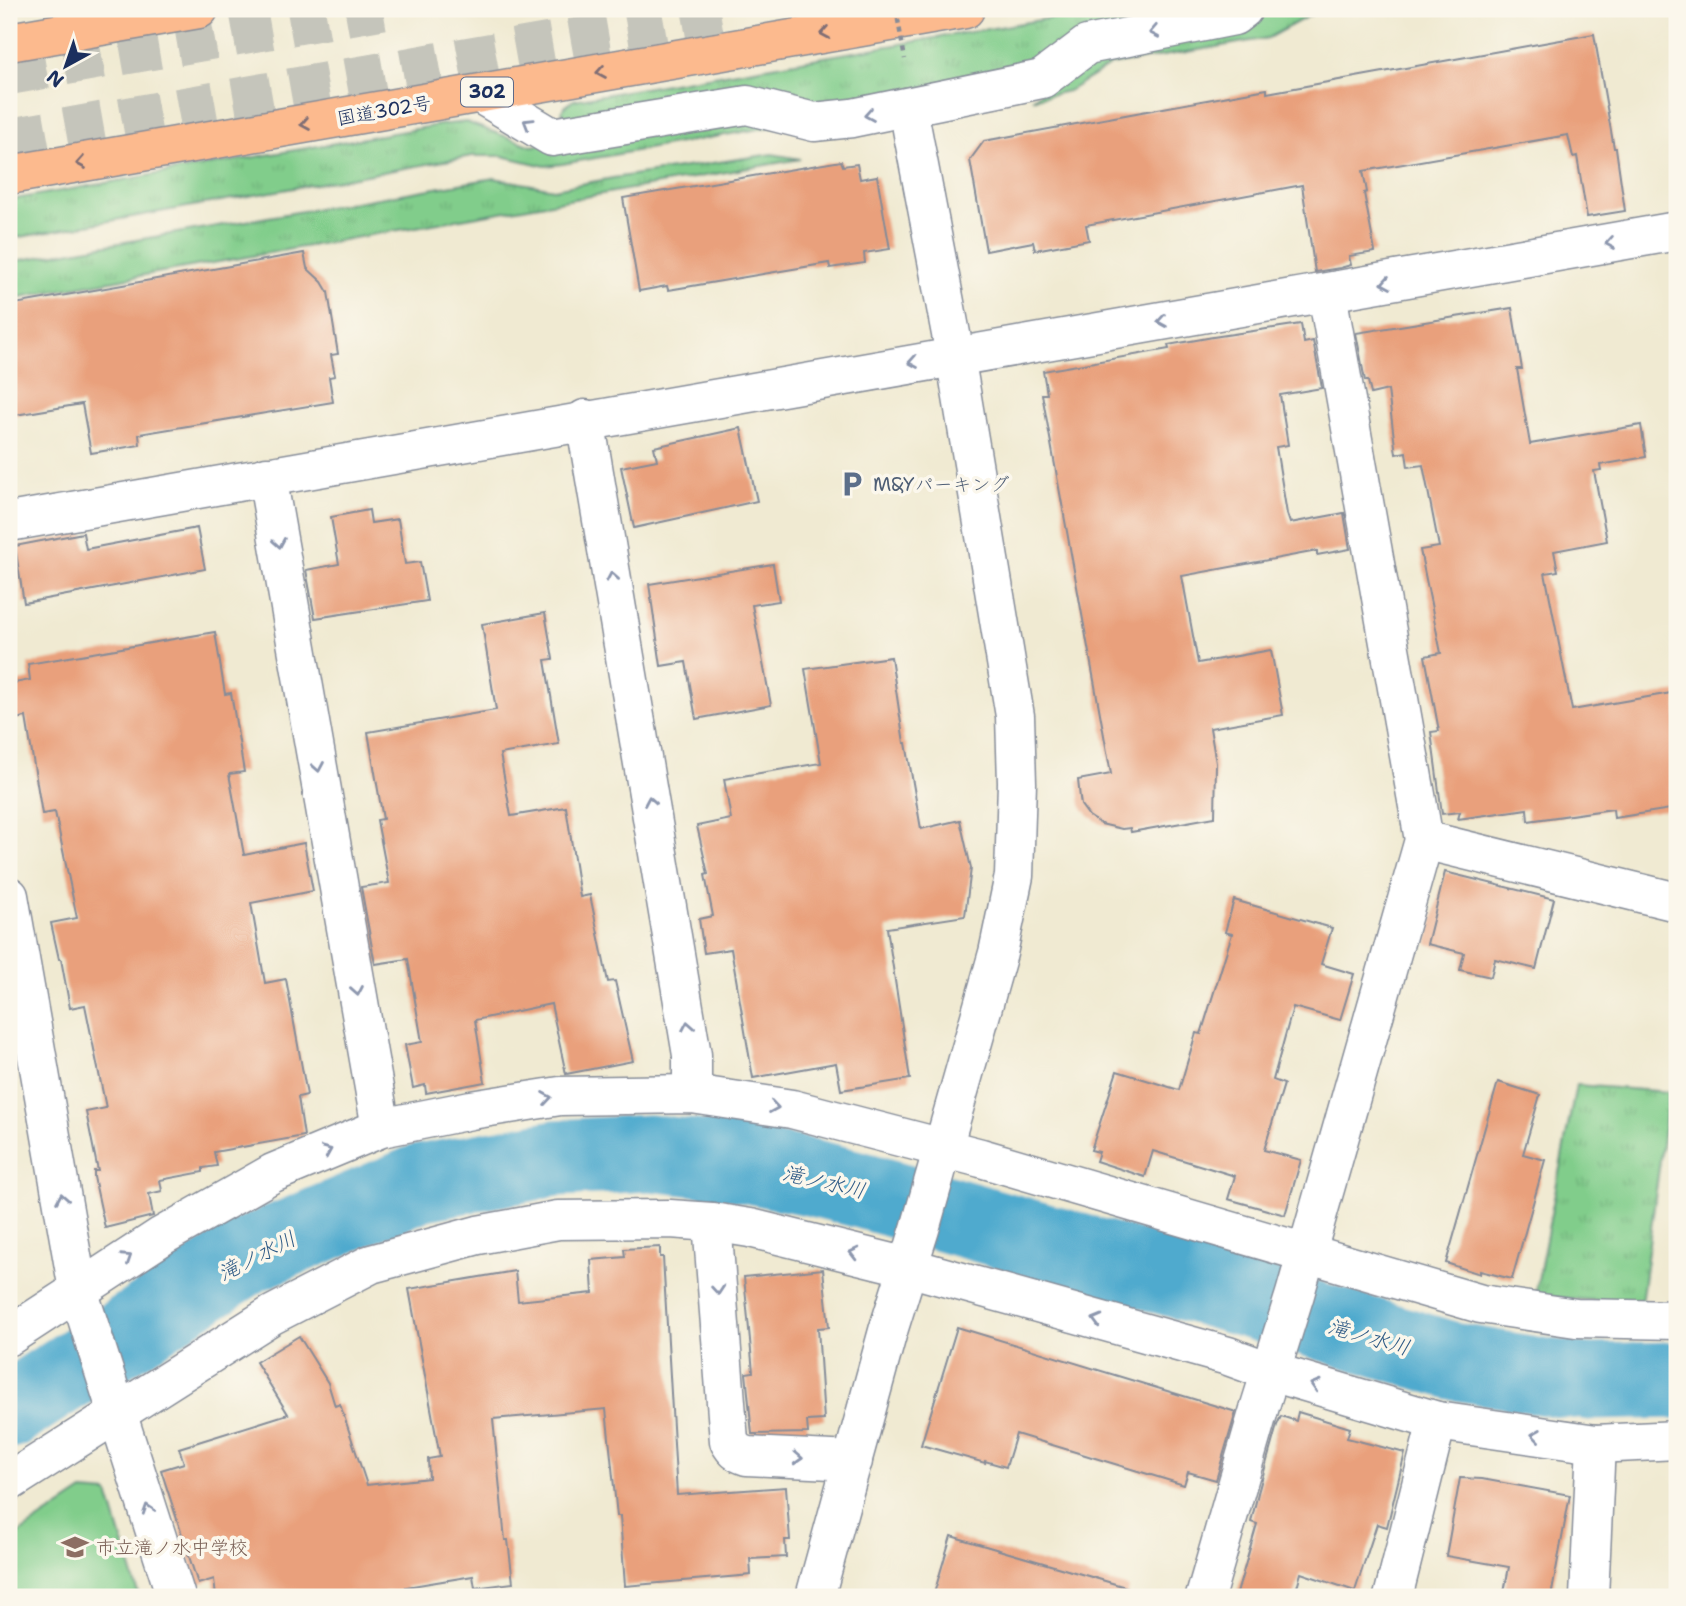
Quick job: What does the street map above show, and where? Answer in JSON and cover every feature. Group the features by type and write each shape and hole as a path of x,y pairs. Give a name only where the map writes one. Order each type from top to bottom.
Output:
{"highway":[{"path":"9,42 199,9"},
{"name":"国道302号","path":"9,175 965,9"}],"street":[{"path":"480,94 552,137 747,105 814,122 908,108 1042,79 1087,46 1234,16 1243,9"},
{"path":"815,1597 1001,940 1014,876 1017,783 1015,716 956,355 908,108"},
{"path":"9,522 585,419 1327,293 1677,230"},
{"path":"1205,1597 1295,1294 1424,840 1327,293"},
{"path":"585,419 692,1055 692,1094"},
{"path":"267,476 381,1128"},
{"path":"1424,840 1677,902"},
{"path":"9,896 78,1290 176,1597"},
{"path":"9,1336 162,1236 273,1173 381,1128 560,1096 692,1094 792,1110 981,1158 1481,1304 1576,1318 1677,1320"},
{"path":"9,1482 272,1314 371,1264 478,1236 558,1220 670,1219 750,1228 908,1267 1228,1356 1437,1421 1597,1444 1677,1440"},
{"path":"712,1222 729,1441 733,1448 747,1456 853,1461"},
{"path":"1393,1597 1437,1421"},
{"path":"1589,1597 1597,1444"}],"path":[{"path":"896,9 905,60"}],"green space":[{"path":"1104,9 1214,9 1053,61 813,110 567,119 562,111 574,100"},
{"path":"1269,9 1321,9 1268,38 1111,65 1068,91 1032,99 1078,65 1255,20"},
{"path":"744,116 776,126 545,166 502,156 472,156 9,239 9,200 439,125 466,122 532,146"},
{"path":"772,154 800,159 9,299 9,262 494,178 554,189"},
{"path":"1576,1085 1669,1092 1641,1304 1535,1296"},
{"name":"市立滝ノ水中学校","path":"83,1491 108,1493 139,1597 9,1597 9,1540"}],"building":[{"path":"1594,34 1625,211 1587,217 1577,156 1573,157 1568,135 1363,171 1367,192 1364,193 1375,252 1349,256 1351,265 1340,268 1315,272 1302,185 1086,225 1089,240 1035,250 1033,242 986,251 970,160 984,141 1267,89 1267,93"},
{"path":"841,161 843,166 857,164 860,179 877,176 890,249 864,253 865,263 830,268 829,263 668,290 667,286 639,291 623,198"},
{"path":"304,253 307,268 328,292 338,354 331,355 335,376 329,377 333,402 139,434 140,445 91,453 82,404 9,416 9,305"},
{"path":"1512,308 1522,369 1517,369 1530,444 1641,425 1646,457 1600,465 1601,470 1594,471 1607,541 1554,551 1558,571 1545,573 1572,710 1677,692 1677,808 1614,818 1613,809 1528,821 1527,809 1458,819 1460,812 1442,814 1431,732 1439,731 1425,656 1441,653 1420,550 1439,547 1423,465 1408,467 1406,452 1396,454 1388,390 1371,394 1368,381 1365,381 1356,333"},
{"path":"1301,324 1304,343 1313,341 1322,388 1280,395 1288,445 1276,447 1287,514 1290,523 1344,513 1350,549 1317,555 1317,551 1182,576 1198,663 1271,650 1283,715 1210,728 1216,763 1215,817 1131,832 1130,828 1101,824 1089,816 1081,805 1080,798 1078,780 1111,774 1042,394 1047,394 1043,371 1169,349 1168,345"},
{"path":"741,428 757,501 634,528 621,467 657,460 654,447"},
{"path":"369,510 371,523 398,519 405,564 420,562 427,601 315,618 306,570 339,564 331,517"},
{"path":"197,528 205,569 24,603 15,546 83,533 86,549"},
{"path":"773,564 779,601 752,605 771,705 696,719 686,662 661,666 649,584"},
{"path":"545,613 553,659 545,660 559,744 500,754 511,816 566,807 580,897 590,895 608,982 615,981 633,1061 566,1074 551,1004 475,1020 485,1082 426,1093 425,1085 413,1088 405,1045 422,1042 408,959 375,964 361,887 389,883 377,820 383,819 368,732 496,710 482,624"},
{"path":"215,632 225,694 231,693 244,772 229,774 244,855 304,843 313,891 251,903 265,983 286,979 307,1095 298,1097 304,1136 214,1152 217,1166 203,1168 203,1172 160,1180 162,1191 149,1194 153,1216 105,1228 94,1177 94,1171 98,1171 86,1112 106,1108 85,1005 70,1008 51,923 77,918 55,812 42,814 26,717 9,720 9,684 30,680 28,664"},
{"path":"891,657 921,829 960,820 971,868 965,916 887,928 910,1079 841,1090 836,1063 753,1078 731,949 704,953 699,919 713,916 705,875 708,874 697,826 731,819 724,779 821,763 805,669"},
{"path":"1445,872 1554,899 1536,969 1495,959 1491,977 1460,970 1464,953 1427,944"},
{"path":"1234,900 1332,928 1321,964 1354,974 1340,1020 1293,1007 1273,1080 1284,1084 1264,1150 1301,1160 1285,1215 1228,1199 1235,1176 1153,1151 1145,1177 1096,1161 1099,1152 1091,1150 1117,1071 1179,1090 1196,1033 1201,1034 1232,934 1225,932"},
{"path":"1498,1082 1540,1095 1523,1154 1545,1160 1512,1279 1480,1271 1480,1274 1446,1263"},
{"path":"660,1247 660,1257 663,1257 677,1495 786,1487 790,1540 785,1540 786,1557 750,1559 751,1575 625,1586 620,1516 617,1516 606,1409 493,1419 505,1540 508,1540 513,1583 475,1588 473,1576 406,1587 407,1591 384,1592 385,1597 352,1597 352,1592 283,1597 216,1597 214,1579 198,1584 161,1470 184,1463 179,1448 288,1414 256,1362 299,1336 328,1383 335,1406 340,1404 367,1485 429,1478 428,1459 440,1457 409,1289 515,1271 518,1301 593,1293 591,1260 625,1257 624,1249"},
{"path":"823,1269 829,1327 818,1328 824,1420 807,1421 808,1433 752,1434 746,1373 753,1372 744,1277"},
{"path":"957,1327 1236,1412 1216,1480 1188,1472 1184,1485 1016,1434 1006,1467 921,1445"},
{"path":"1298,1412 1350,1428 1347,1438 1405,1453 1387,1527 1377,1524 1355,1591 1301,1573 1294,1597 1236,1597 1257,1524 1251,1522 1277,1425 1281,1416 1296,1421"},
{"path":"1460,1478 1482,1479 1570,1495 1551,1597 1503,1597 1509,1567 1446,1556"},
{"path":"951,1536 1129,1588 1127,1597 933,1597"}],"waterway":[{"name":"滝ノ水川","path":"9,1410 249,1255 419,1183 556,1158 650,1153 733,1162 865,1191 1457,1362 1591,1382 1677,1380"}],"tunnel":[{"path":"9,76 392,9"},
{"path":"9,137 734,9"}],"place":[{"name":"M&Yパーキング","path":"852,484"},
{"name":"市立滝ノ水中学校","path":"75,1547"}]}
